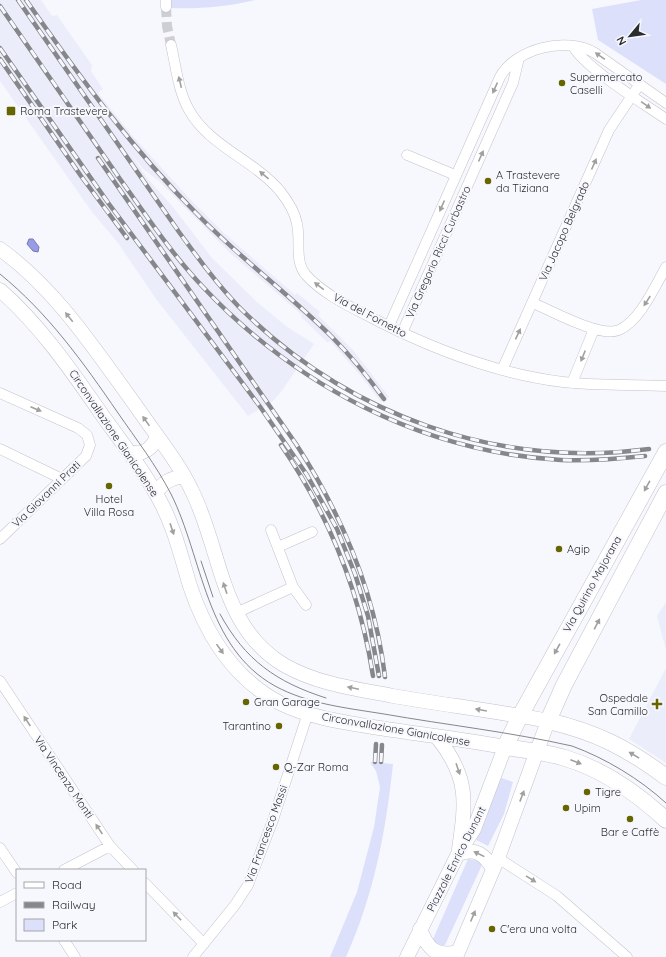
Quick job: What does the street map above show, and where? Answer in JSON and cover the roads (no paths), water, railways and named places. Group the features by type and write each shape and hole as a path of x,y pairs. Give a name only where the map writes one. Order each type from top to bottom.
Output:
{"main road":[{"path":"0,249 30,273 62,308 157,437 184,477 199,506 226,591 236,613 250,635 272,656 285,666 315,679 361,690 520,716 576,728 603,738 638,757 666,777"},
{"name":"Circonvallazione Gianicolense","path":"0,290 32,321 54,347 129,452 156,494 171,524 198,607 219,648 240,674 260,690 284,705 308,713 354,724 505,747 565,758 595,771 642,800 666,820"},
{"path":"129,452 138,454 145,452 153,445 157,437"},
{"name":"Via Quirino Majorana","path":"520,716 666,452"},
{"path":"156,494 161,486 167,482 184,477"},
{"name":"Via Quirino Majorana","path":"548,721 564,684 666,493"},
{"name":"Piazzale Enrico Dunant","path":"407,957 458,854 474,829 505,747 520,716"},
{"path":"420,929 427,943 435,952 445,955 460,955 538,753 548,721"},
{"path":"437,737 455,762 463,790 464,816 458,854 469,851 477,852 496,864"}],"street":[{"name":"Via del Fornetto","path":"171,45 183,94 188,108 195,119 210,134 271,181 290,204 298,224 299,260 305,274 336,298 389,326 451,354 502,370 537,378 572,383 666,386"},
{"path":"573,46 583,59 666,119"},
{"path":"518,58 544,48 573,46 590,49 666,103"},
{"name":"Via Gregorio Ricci Curbastro","path":"389,326 500,77 507,66 518,58"},
{"name":"Via Gregorio Ricci Curbastro","path":"402,332 513,83 518,58"},
{"name":"Via Jacopo Belgrado","path":"502,370 609,130 640,85"},
{"path":"407,155 458,171"},
{"name":"Via Gregorio Ricci Curbastro","path":"458,171 474,172"},
{"path":"533,302 604,332 614,332 627,325 643,307 666,267"},
{"path":"572,383 594,328"},
{"name":"Via Giovanni Prati","path":"0,393 78,428 89,438 90,448 86,456 0,539"},
{"path":"0,449 62,479"},
{"path":"271,530 293,587 306,605"},
{"path":"278,546 312,532"},
{"path":"236,613 293,587"},
{"name":"Via Vincenzo Monti","path":"0,680 110,846 132,869"},
{"name":"Via Francesco Massi","path":"193,957 235,905 248,885 273,820 308,713"},
{"path":"66,869 110,846"},
{"path":"0,848 16,872"},
{"path":"496,864 564,901 627,957"},
{"path":"146,884 204,944"},
{"path":"0,902 16,894"},
{"path":"65,941 75,957"}],"water":[{"path":"29,239 33,239 39,247 38,252 33,251 27,244"}],"tunnel":[{"path":"166,7 167,26 171,45"}],"tram line":[{"path":"0,274 34,305 64,339 92,375 152,462 171,494 182,519 209,599 220,625 234,649 252,669 275,686 314,701 356,710 502,733 572,746 622,770 656,794 666,803"},
{"path":"201,561 213,597"},
{"path":"220,614 240,644 251,657 277,677 308,692 326,698"}],"railway":[{"path":"18,0 179,232 215,280 239,307 281,345 327,378 376,405 428,426 481,441 536,450 592,453 649,449"},
{"path":"26,0 107,111 174,190 214,231 316,321 346,352 384,399"},
{"path":"0,6 159,234 202,286 239,322 278,354 320,383 365,408 411,428 459,444 510,454 561,460 603,460 645,456"},
{"path":"0,48 109,204 261,408 307,475 337,529 355,574 368,616 379,676"},
{"path":"0,59 81,176 127,238"},
{"path":"98,158 296,444 328,498 354,555 365,585 380,645 385,677"},
{"path":"281,445 314,499 340,555 360,614 373,676"},
{"path":"375,762 376,744"},
{"path":"381,762 382,745"}],"place":[{"name":"Supermercato Caselli","path":"562,83"},
{"name":"Roma Trastevere","path":"11,111"},
{"name":"A Trastevere da Tiziana","path":"488,181"},
{"name":"Hotel Villa Rosa","path":"109,486"},
{"name":"Agip","path":"559,549"},
{"name":"Gran Garage","path":"246,702"},
{"name":"Ospedale San Camillo","path":"657,704"},
{"name":"Tarantino","path":"279,726"},
{"name":"Q-Zar Roma","path":"276,767"},
{"name":"Tigre","path":"587,792"},
{"name":"Upim","path":"566,808"},
{"name":"Bar e Caffè","path":"630,819"},
{"name":"C'era una volta","path":"492,929"}]}
